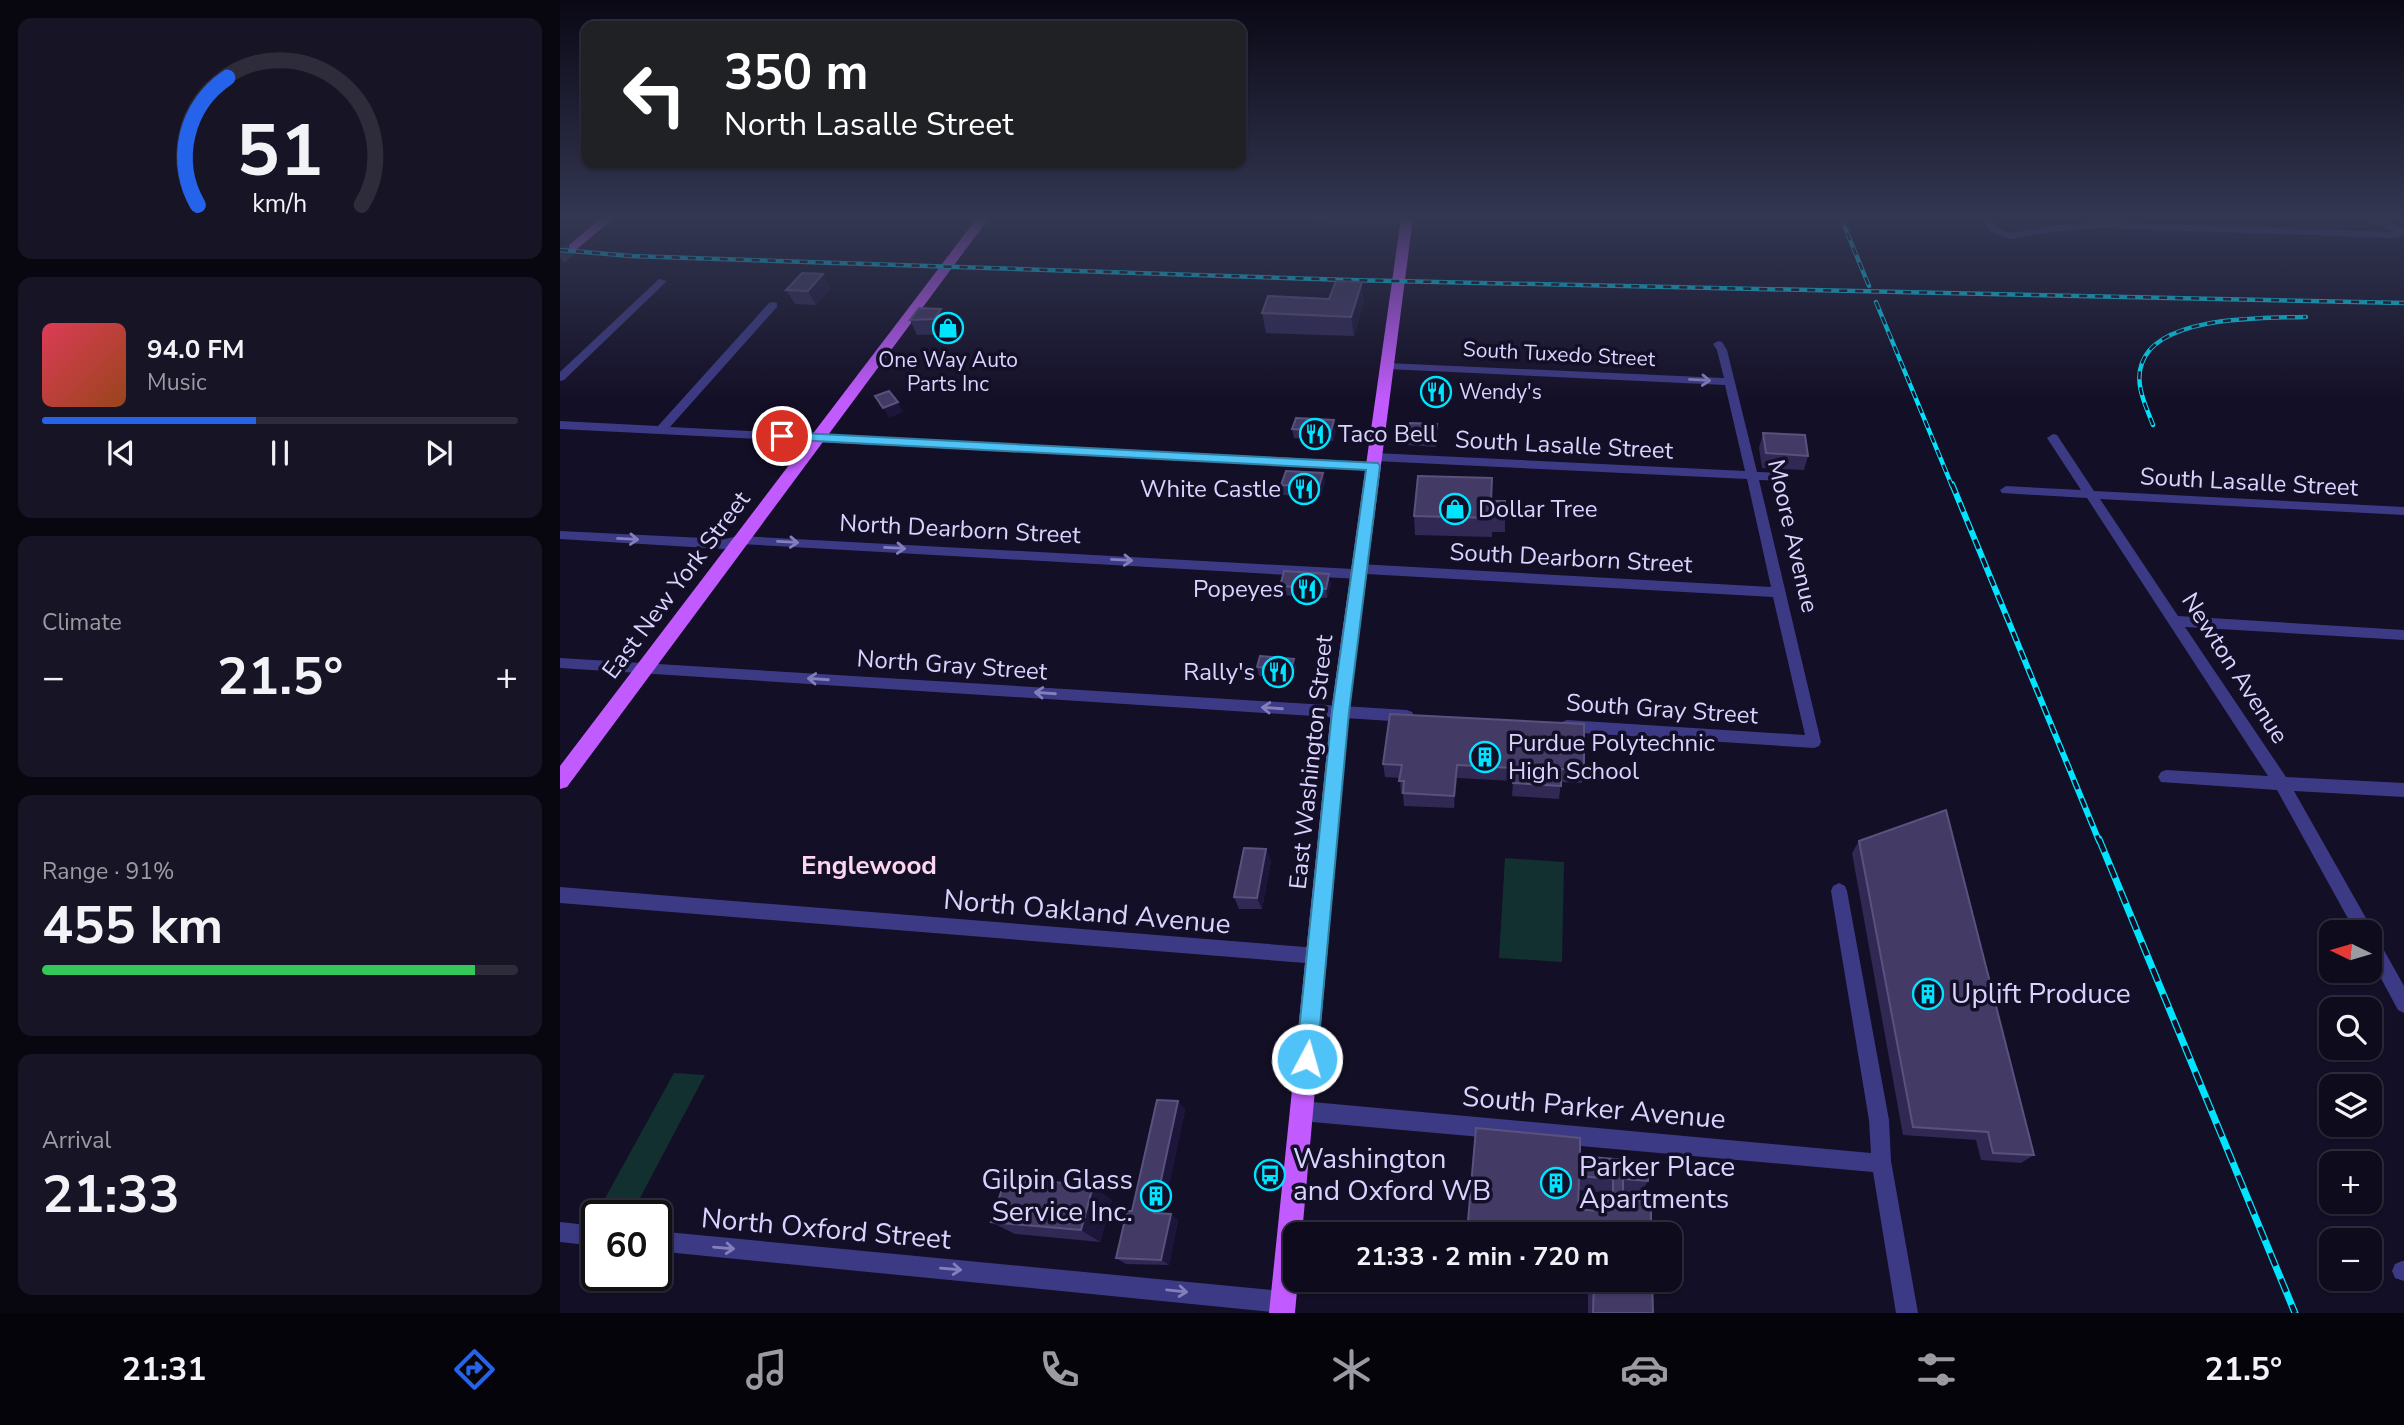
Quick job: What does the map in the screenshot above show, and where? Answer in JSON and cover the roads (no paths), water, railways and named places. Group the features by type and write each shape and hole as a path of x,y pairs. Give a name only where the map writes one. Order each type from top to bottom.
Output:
{"main road":[{"name":"East New York Street","path":"560,781 936,279"},
{"name":"East Washington Street","path":"1283,1308 1340,712 1398,279"}],"street":[{"path":"560,377 662,281"},
{"path":"661,430 773,305"},
{"name":"Moore Avenue","path":"1718,344 1723,350 1814,742"},
{"name":"South Tuxedo Street","path":"1387,366 1730,382"},
{"name":"South Lasalle Street","path":"560,425 816,438 1785,477"},
{"name":"Newton Avenue","path":"2053,438 2280,781 2358,920"},
{"name":"South Lasalle Street","path":"2006,490 2404,511"},
{"name":"North Dearborn Street","path":"560,535 724,544 740,540 1359,571"},
{"name":"South Dearborn Street","path":"1359,571 1779,592"},
{"path":"2175,621 2404,635"},
{"name":"North Gray Street","path":"560,663 1340,712"},
{"path":"1340,712 1427,717"},
{"name":"South Gray Street","path":"1547,725 1814,742"},
{"path":"2166,777 2280,781 2404,790"},
{"path":"1839,891 1879,1120 1881,1161 1907,1313"},
{"name":"North Oakland Avenue","path":"560,895 1318,956"},
{"path":"2382,963 2402,998"},
{"name":"South Parker Avenue","path":"1301,1111 1870,1163 1881,1161"},
{"path":"560,1232 581,1234"},
{"name":"North Oxford Street","path":"672,1243 1283,1308"}],"railway":[{"path":"1326,279 2404,303"},
{"path":"1866,279 1869,286"},
{"path":"1876,302 1952,486"},
{"path":"2153,425 2139,379 2142,363 2152,347 2169,336 2215,322 2306,317"},
{"path":"1952,484 2099,841"},
{"path":"2099,839 2295,1313"}],"place":[{"name":"One Way Auto Parts Inc","path":"948,328"},
{"name":"Wendy's","path":"1436,392"},
{"name":"Taco Bell","path":"1315,434"},
{"name":"White Castle","path":"1304,489"},
{"name":"Dollar Tree","path":"1455,509"},
{"name":"Popeyes","path":"1307,589"},
{"name":"Rally's","path":"1278,672"},
{"name":"Purdue Polytechnic High School","path":"1485,757"},
{"name":"Uplift Produce","path":"1928,994"},
{"name":"Washington and Oxford WB","path":"1270,1175"},
{"name":"Parker Place Apartments","path":"1556,1183"},
{"name":"Gilpin Glass Service Inc.","path":"1156,1196"}],"district":[{"name":"Englewood","path":"869,865"}]}
